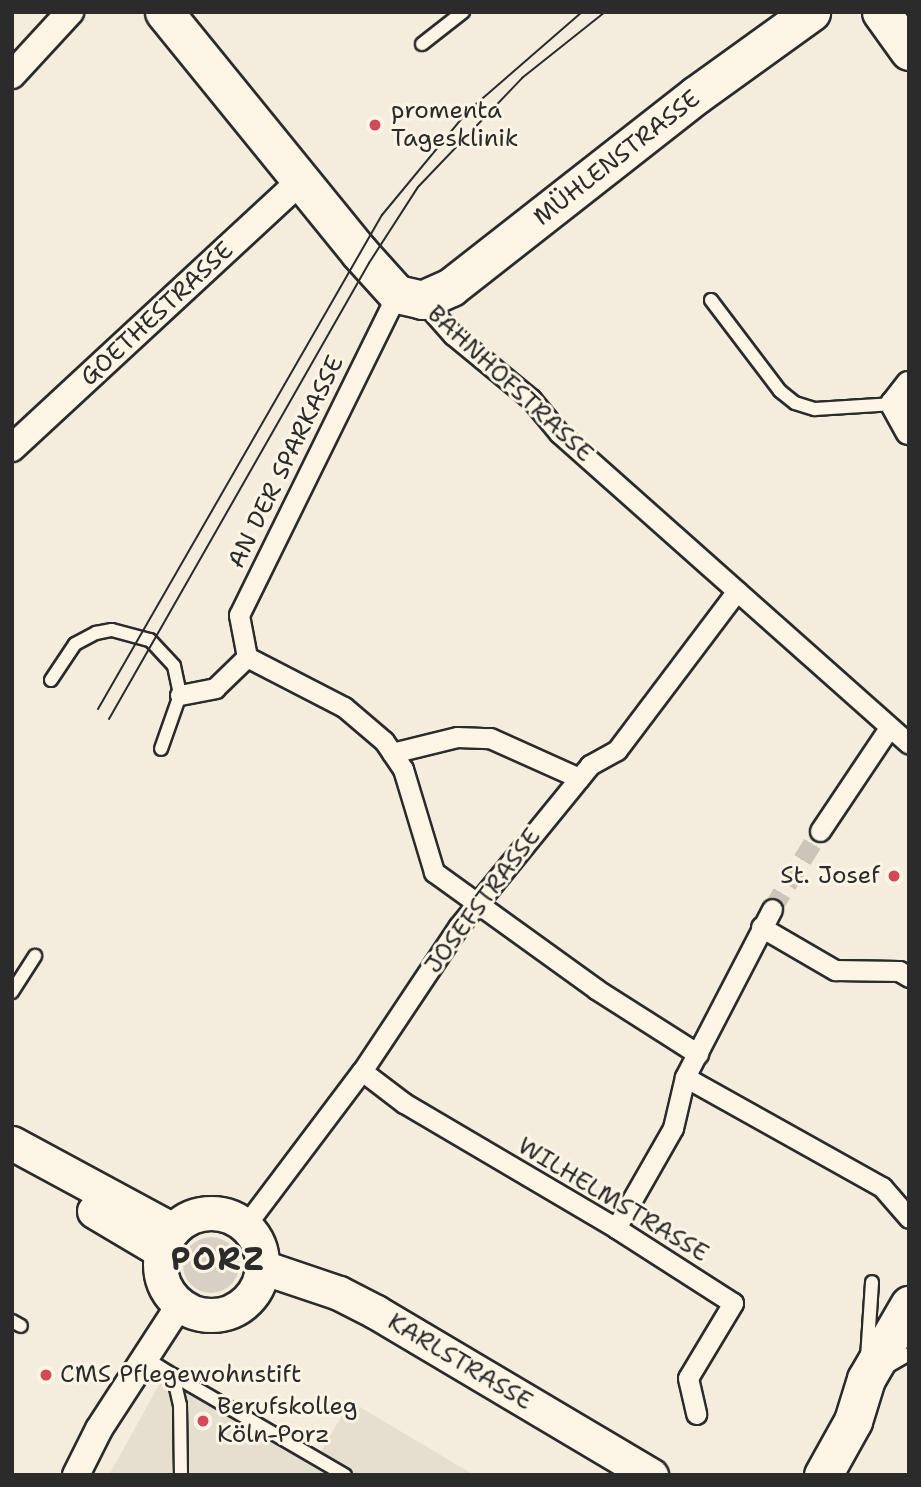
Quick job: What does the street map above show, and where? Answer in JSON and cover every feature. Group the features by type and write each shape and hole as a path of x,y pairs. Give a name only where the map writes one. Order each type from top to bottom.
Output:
{"main road":[{"name":"BAHNHOFSTRASSE","path":"164,12 301,180 409,297"},
{"name":"MÜHLENSTRASSE","path":"409,297 451,287 696,95 811,12"},
{"path":"881,12 909,51"},
{"path":"823,1475 853,1421 866,1379 909,1305"}],"street":[{"path":"12,75 70,12"},
{"name":"GOETHESTRASSE","path":"12,448 301,180"},
{"name":"BAHNHOFSTRASSE","path":"409,297 498,369 559,433 909,744"},
{"name":"AN DER SPARKASSE","path":"247,657 239,615 409,297"},
{"path":"901,395 909,431"},
{"name":"JOSEFSTRASSE","path":"245,1226 362,1071 476,904 590,765 617,750 737,591"},
{"path":"180,695 215,688 247,657 344,707 391,753 405,773 434,872 476,904 698,1054"},
{"path":"820,831 890,729"},
{"path":"391,753 457,737 490,738 579,778"},
{"path":"616,1228 673,1128 685,1077 772,909"},
{"path":"761,927 835,970 899,971 909,977"},
{"name":"WILHELMSTRASSE","path":"362,1071 404,1103 616,1228 733,1303 688,1378 696,1414"},
{"path":"685,1077 882,1187 909,1218"},
{"path":"12,1143 167,1240"},
{"path":"12,1161 167,1240"},
{"path":"202,1213 225,1215 245,1226 255,1238 262,1267 253,1293 232,1312 196,1314 179,1306 163,1281 167,1240 202,1213"},
{"name":"KARLSTRASSE","path":"262,1267 339,1293 376,1312 651,1475"},
{"path":"76,1475 144,1357 179,1306"}],"lane":[{"path":"422,44 463,12"},
{"path":"711,300 780,391 795,403 815,409 901,395"},
{"path":"51,680 75,643 113,630 150,640 173,666 180,695 161,749"},
{"path":"12,992 35,956"},
{"path":"866,1379 872,1282"},
{"path":"866,1379 909,1354"},
{"path":"144,1357 345,1475"},
{"path":"173,1375 180,1405 181,1475"}],"shaded area":[{"path":"211,1237 222,1239 231,1245 237,1254 237,1276 231,1285 222,1291 211,1293 200,1291 191,1285 185,1276 183,1265 185,1254 191,1245 200,1239"},
{"name":"Berufskolleg Köln-Porz","path":"171,1363 321,1452 350,1401 474,1475 109,1475"}],"tunnel":[{"path":"772,909 820,831"}],"tram line":[{"path":"98,709 382,215 468,111 582,12"},
{"path":"109,719 369,263 418,187 522,78 605,12"}],"place":[{"name":"promenta Tagesklinik","path":"375,125"},
{"name":"St. Josef","path":"894,876"},
{"name":"CMS Pflegewohnstift","path":"46,1375"},
{"name":"Berufskolleg Köln-Porz","path":"203,1421"}],"district":[{"name":"PORZ","path":"218,1259"}]}
